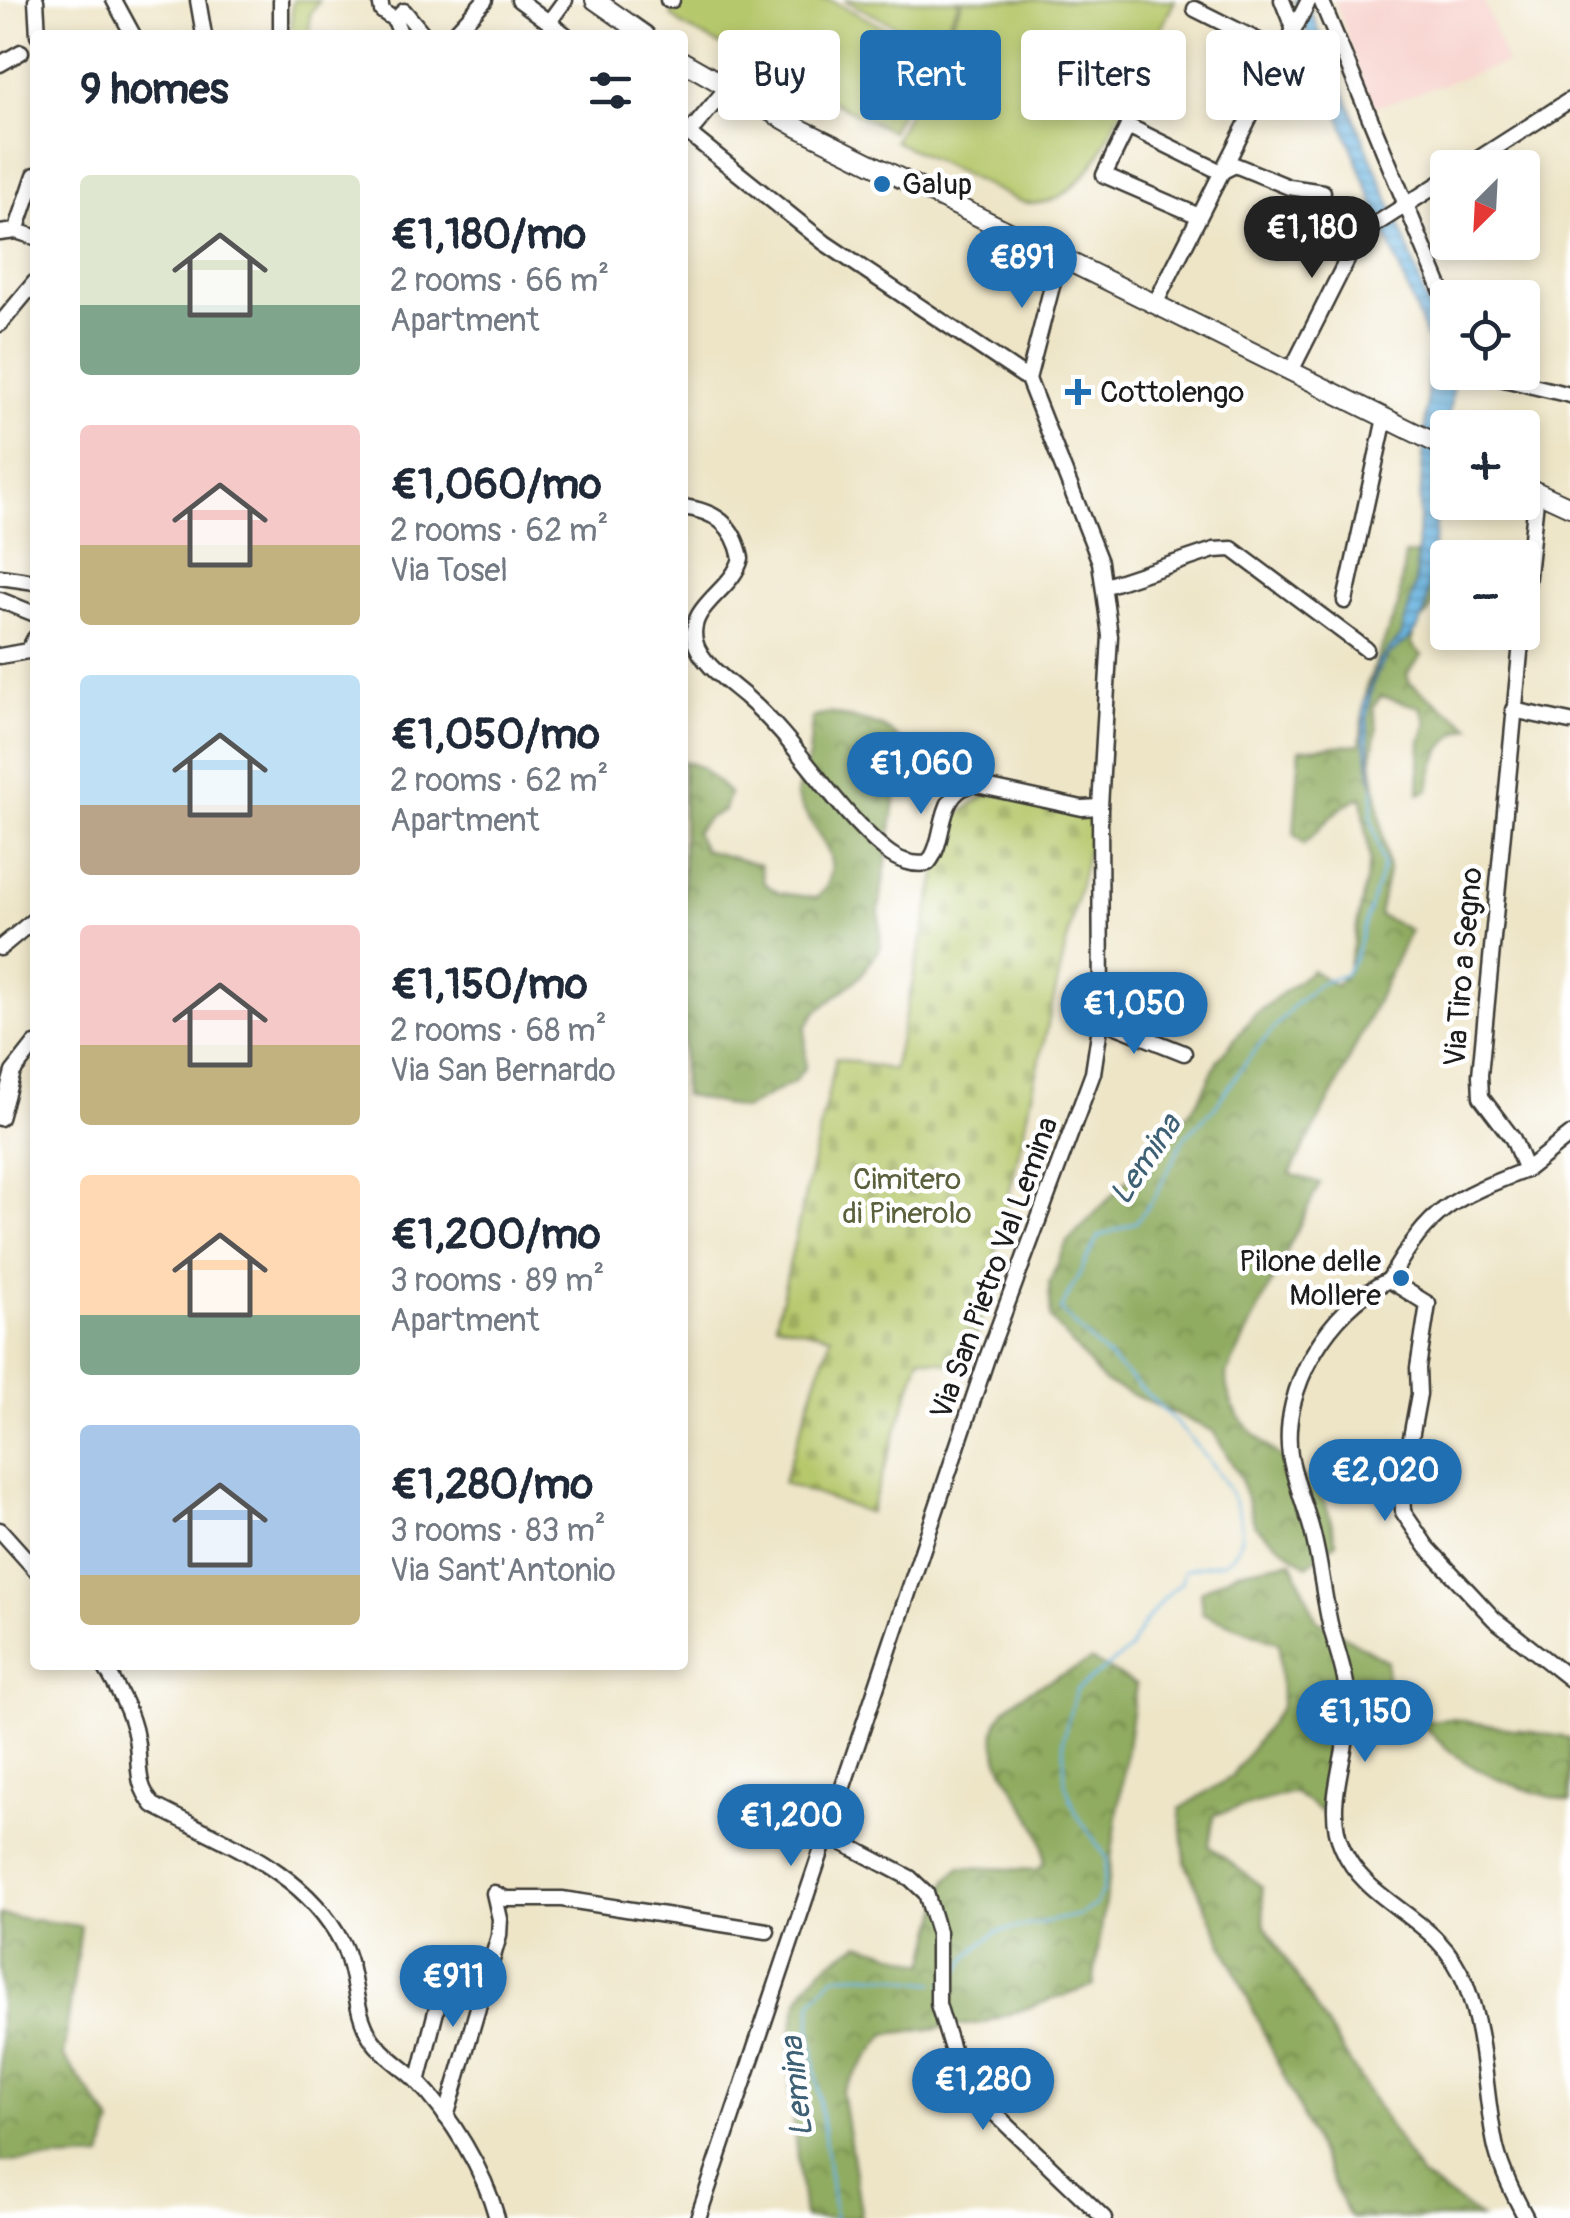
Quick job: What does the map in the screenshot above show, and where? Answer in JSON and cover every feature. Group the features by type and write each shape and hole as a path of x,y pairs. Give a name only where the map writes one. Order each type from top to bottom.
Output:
{"main road":[{"path":"595,0 638,30"},
{"path":"688,65 718,84"},
{"path":"788,120 1430,440"},
{"path":"1540,493 1570,507"}],"street":[{"path":"36,0 38,30"},
{"path":"114,0 130,30"},
{"path":"198,0 203,30"},
{"path":"281,0 281,30"},
{"path":"380,0 382,12 398,28"},
{"path":"457,30 485,0"},
{"path":"519,0 559,30"},
{"path":"549,22 565,0"},
{"path":"1282,0 1296,25"},
{"path":"1293,30 1309,0"},
{"path":"1321,0 1401,207 1436,280"},
{"path":"1195,9 1237,30"},
{"path":"398,28 400,12 408,14 420,30"},
{"path":"0,64 22,52"},
{"path":"688,129 718,97"},
{"path":"1492,150 1570,100"},
{"path":"1155,304 1247,120"},
{"path":"1199,216 1104,175 1128,126 1221,172"},
{"path":"688,133 841,254 1028,379 1060,255"},
{"path":"1221,172 1234,165 1289,187 1323,192"},
{"path":"16,231 30,189"},
{"path":"1292,371 1350,252 1376,224 1430,189"},
{"path":"0,233 16,231 30,236"},
{"path":"0,324 30,288"},
{"name":"Via San Pietro Val Lemina","path":"698,2218 1009,1296 1094,1073 1101,1020 1100,807 1110,636 1106,586 1028,379"},
{"path":"1540,388 1570,395"},
{"path":"1345,601 1385,418"},
{"path":"688,508 716,515 732,530 741,558 725,590 706,602 696,623 694,640 701,653 760,710 819,781 888,852 912,864 928,863 935,852 946,808 964,786 972,784 1082,808 1100,807"},
{"path":"1106,586 1214,550 1232,549 1366,649"},
{"path":"0,577 30,581"},
{"path":"0,600 30,612"},
{"path":"0,656 28,651 30,647"},
{"name":"Via Tiro a Segno","path":"1520,650 1480,1075 1481,1097 1513,1139 1526,1170"},
{"path":"1514,710 1570,722"},
{"path":"0,948 30,923"},
{"path":"1101,1020 1184,1053"},
{"path":"0,1118 13,1072 30,1050"},
{"path":"1526,2218 1497,2152 1477,2018 1448,1948 1367,1884 1340,1845 1335,1797 1344,1762 1348,1698 1318,1552 1289,1452 1290,1426 1296,1398 1328,1330 1360,1297 1388,1280 1424,1226 1443,1206 1526,1170 1570,1135"},
{"path":"1388,1280 1428,1304 1418,1368 1420,1394 1402,1487 1403,1512 1427,1547 1494,1619 1570,1679"},
{"path":"0,1530 30,1563"},
{"path":"106,1670 136,1738 136,1769 146,1796 153,1805 272,1867 314,1905 341,1942 372,2039 418,2082 446,2117 491,2197 497,2218"},
{"path":"826,1834 917,1883 935,1912 938,2004 954,2056 983,2102 1104,2218"},
{"path":"446,2117 498,1936 500,1919 494,1893 506,1900 562,1899 767,1931"},
{"path":"418,2082 448,1968"}],"shaded area":[{"path":"1335,0 1484,0 1506,63 1372,108"}],"green space":[{"path":"293,0 319,0 310,14 309,30 290,30"},
{"path":"679,0 830,0 889,30 860,30 860,115 840,105 840,30 718,30 718,44 684,27 671,15"},
{"path":"844,0 960,0 945,30 905,30"},
{"path":"963,0 1175,0 1160,30 1021,30 1021,120 1117,120 1085,174 1067,192 1045,202 1019,201 894,141 904,120 1001,120 1001,30 948,30"},
{"path":"869,120 896,120 891,131"},
{"path":"1405,554 1430,556 1430,611 1414,629 1412,645 1422,655 1407,674 1410,683 1471,727 1446,743 1436,760 1429,790 1419,794 1421,741 1427,722 1420,707 1381,696 1373,707 1377,728 1372,758 1388,871 1379,915 1410,930 1334,1092 1290,1174 1320,1183 1226,1376 1229,1395 1249,1428 1309,1483 1327,1507 1336,1542 1307,1566 1255,1526 1240,1477 1213,1431 1104,1382 1051,1319 1049,1283 1067,1242 1171,1135 1199,1099 1218,1060 1253,1016 1312,970 1336,986 1348,970 1370,861 1362,797 1337,811 1304,844 1294,834 1300,749 1360,744 1366,687 1398,606"},
{"path":"829,713 884,728 908,751 897,788 879,910 881,947 859,978 815,1013 806,1027 805,1067 794,1082 744,1109 688,1096 688,763 701,767 729,793 724,810 707,819 695,832 704,850 760,865 764,883 779,893 817,898 827,884 830,859 796,795 809,757 812,718"},
{"name":"Cimitero di Pinerolo","path":"989,792 1088,816 1093,828 972,1356 959,1366 920,1357 870,1513 783,1483 831,1336 776,1323 836,1058 893,1070 948,822"},
{"path":"1292,1561 1316,1619 1387,1661 1387,1680 1395,1696 1385,1700 1327,1678 1338,1736 1320,1811 1293,1792 1214,1815 1209,1846 1262,1887 1265,1926 1420,2175 1481,2218 1352,2218 1347,2213 1185,1862 1180,1809 1231,1777 1281,1707 1279,1643 1202,1613 1200,1592 1238,1571"},
{"path":"1091,1660 1136,1685 1093,1986 982,2023 886,2034 842,2092 862,2218 804,2218 790,2073 794,2017 802,1994 820,1971 860,1943 926,1964 947,1880 960,1867 1037,1870 1044,1863 1034,1822 999,1759 994,1739 998,1720 1023,1695"},
{"path":"1452,1719 1570,1738 1570,1802 1507,1783 1469,1764 1420,1721"},
{"path":"0,1915 81,1926 63,2056 112,2123 102,2158 0,2162"}],"water":[{"path":"1294,0 1306,0 1318,30 1306,30"},
{"path":"1340,82 1407,244 1430,313 1430,347 1340,117"},
{"path":"1430,347 1430,390 1452,390 1450,410 1430,410 1430,520 1437,520 1434,540 1430,540 1426,608 1411,638 1383,663 1371,693 1368,724 1374,789 1363,735 1364,702 1378,663 1401,636 1415,586"}],"waterway":[{"name":"Lemina","path":"942,1984 951,1982 970,1954 996,1932 1079,1915 1095,1905 1102,1892 1107,1858 1077,1815 1065,1783 1063,1738 1076,1690 1130,1650 1151,1614 1181,1583 1184,1571 1223,1562 1233,1555 1241,1528 1232,1496 1210,1462 1061,1310 1098,1237 1136,1222 1156,1195 1184,1138 1214,1108 1249,1058 1293,1006 1318,984 1344,975 1354,960 1383,866 1371,817 1374,787"},
{"name":"Lemina","path":"835,2218 810,2026 812,2002 833,1977 872,1975 934,1983"}],"place":[{"name":"Galup","path":"882,184"},
{"name":"Cottolengo","path":"1078,392"},
{"name":"Pilone delle Mollere","path":"1401,1278"}]}
